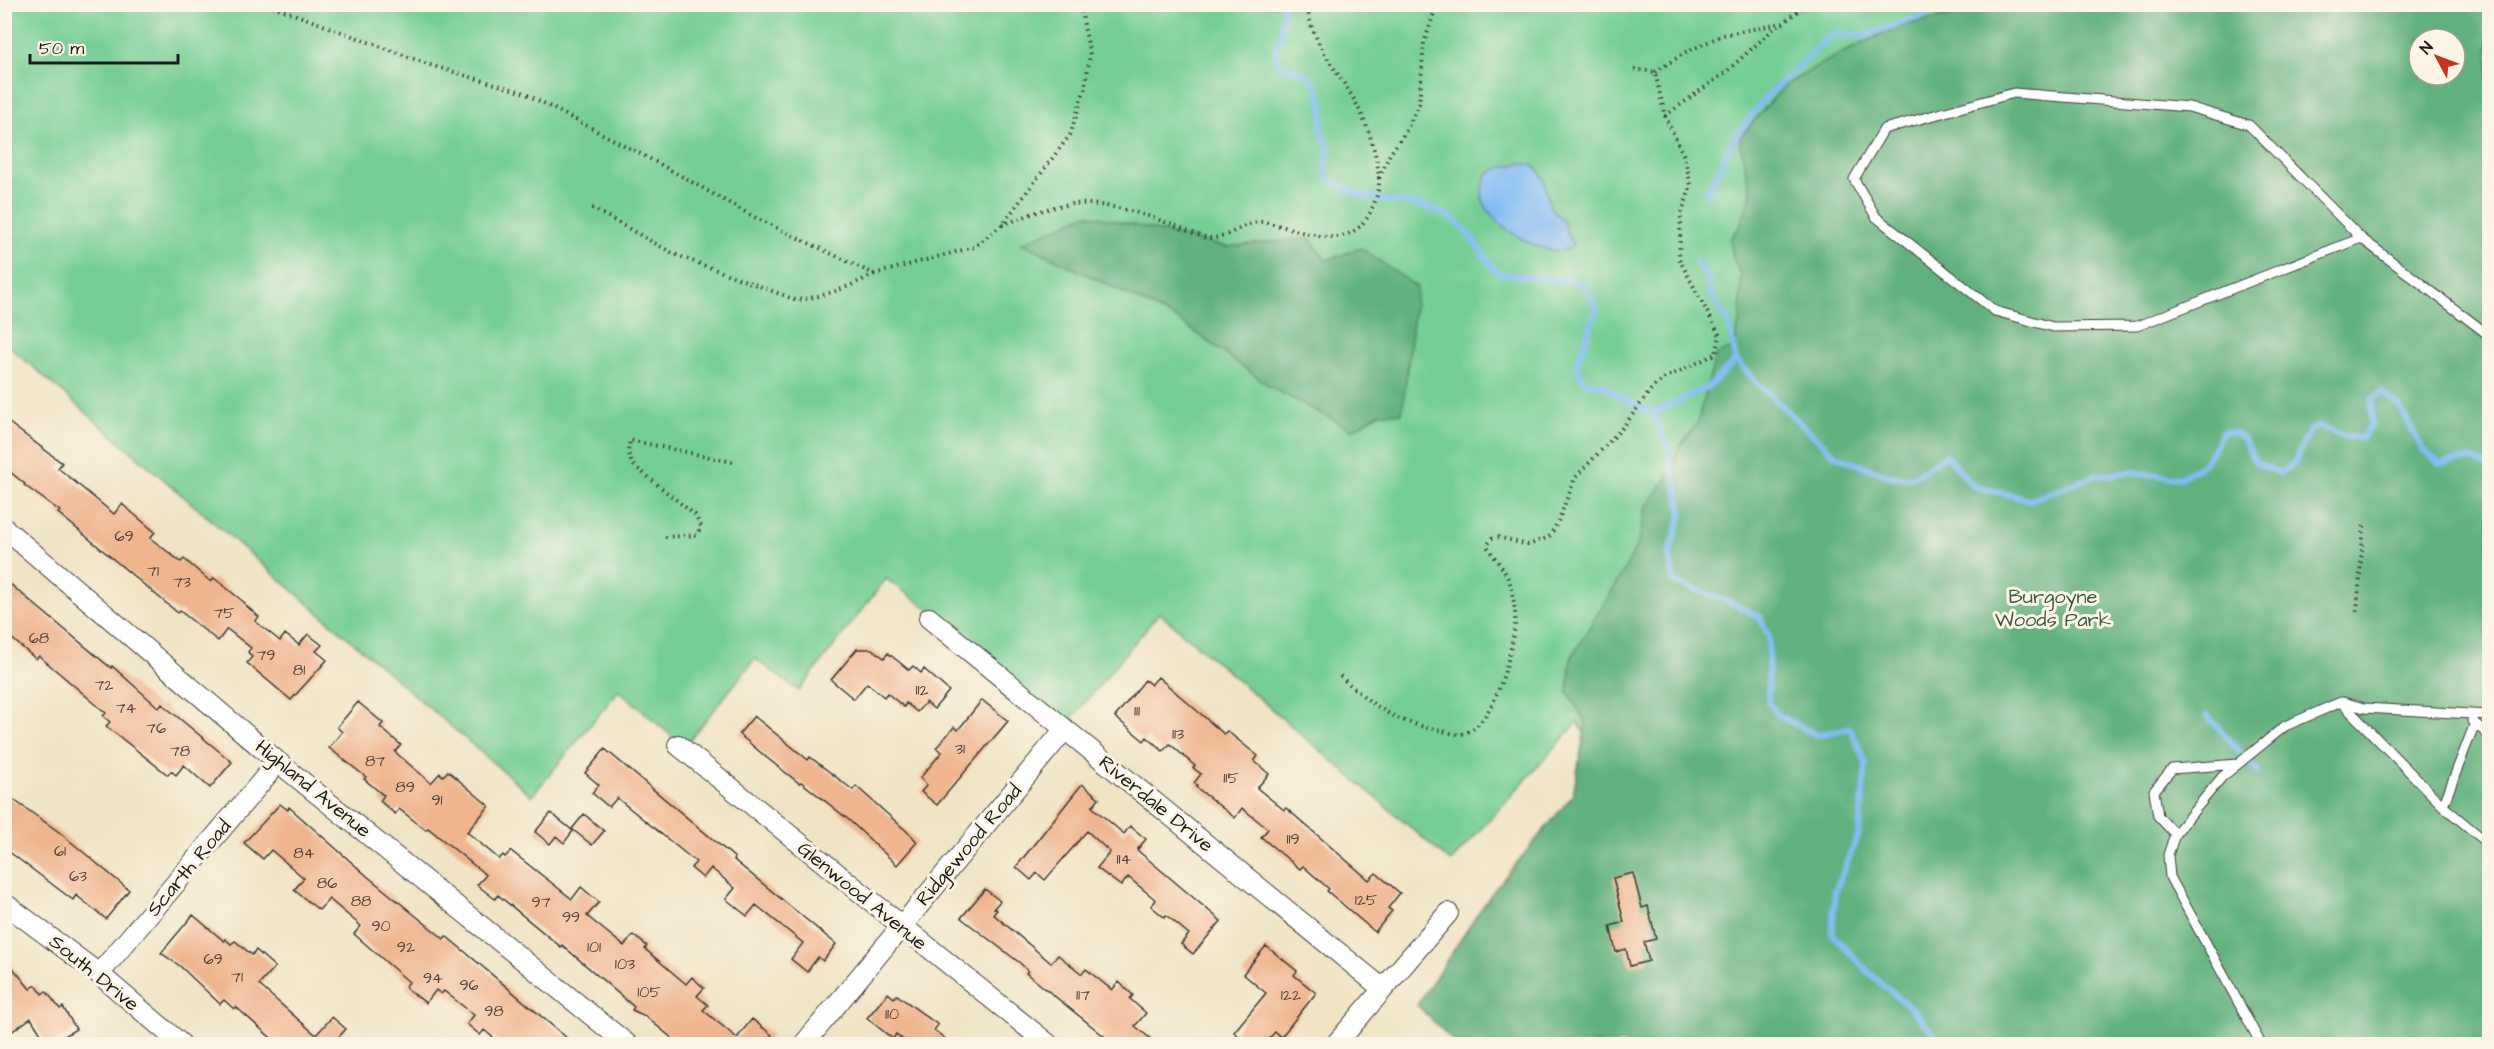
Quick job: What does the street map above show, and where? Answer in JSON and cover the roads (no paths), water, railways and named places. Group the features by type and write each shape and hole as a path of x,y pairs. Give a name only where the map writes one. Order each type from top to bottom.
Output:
{"street":[{"name":"Highland Avenue","path":"4,528 278,762 627,1044"},
{"name":"Riverdale Drive","path":"929,618 1383,989"},
{"name":"Ridgewood Road","path":"804,1044 1065,729"},
{"name":"Glenwood Avenue","path":"678,745 900,927 1048,1044"},
{"name":"Scarth Road","path":"99,974 278,762"},
{"name":"South Drive","path":"4,903 99,974 181,1044"},
{"path":"1336,1044 1448,913"}],"lane":[{"path":"2361,238 2137,326 2053,327 1995,311 1876,217 1854,179 1884,129 2014,93 2189,107 2249,125 2361,238 2490,336"},
{"path":"2341,702 2443,806 2488,841"},
{"path":"2261,1044 2170,877 2168,855 2175,834 2223,777 2285,726 2341,702 2364,708 2490,715"},
{"path":"2461,712 2490,736"},
{"path":"2443,806 2475,723"},
{"path":"2175,834 2158,816 2154,791 2172,769 2238,764"}],"water":[{"path":"1520,163 1533,165 1539,171 1544,179 1550,207 1563,221 1573,246 1562,250 1549,250 1535,245 1507,229 1486,207 1482,194 1487,174 1496,169"}],"waterway":[{"path":"1284,4 1281,37 1275,53 1278,64 1307,75 1318,86 1323,110 1321,129 1328,150 1325,174 1354,193 1417,205 1448,216 1463,228 1500,274 1571,281 1586,287 1597,309 1576,366 1582,378 1587,383 1602,384 1621,398 1653,413 1666,442 1682,513 1669,555 1674,582 1729,602 1760,617 1769,638 1768,702 1779,716 1817,735 1850,728 1866,763 1859,833 1835,891 1832,934 1868,972 1912,1009 1942,1044"},
{"path":"1706,194 1732,142 1763,100 1832,34 1863,36 1933,12"},
{"path":"1696,262 1708,277 1712,296 1728,320 1736,360"},
{"path":"1653,413 1708,387 1736,360 1754,380 1836,456 1892,477 1912,478 1946,455 1973,486 2030,500 2094,476 2134,472 2180,478 2204,464 2224,431 2236,434 2244,440 2255,462 2280,473 2294,463 2310,430 2319,426 2344,436 2362,438 2371,425 2372,399 2382,392 2400,407 2423,450 2440,464 2471,459 2490,467"},
{"path":"2207,715 2258,772"}],"park label":[{"name":"Burgoyne Woods Park","path":"2053,608"}]}
